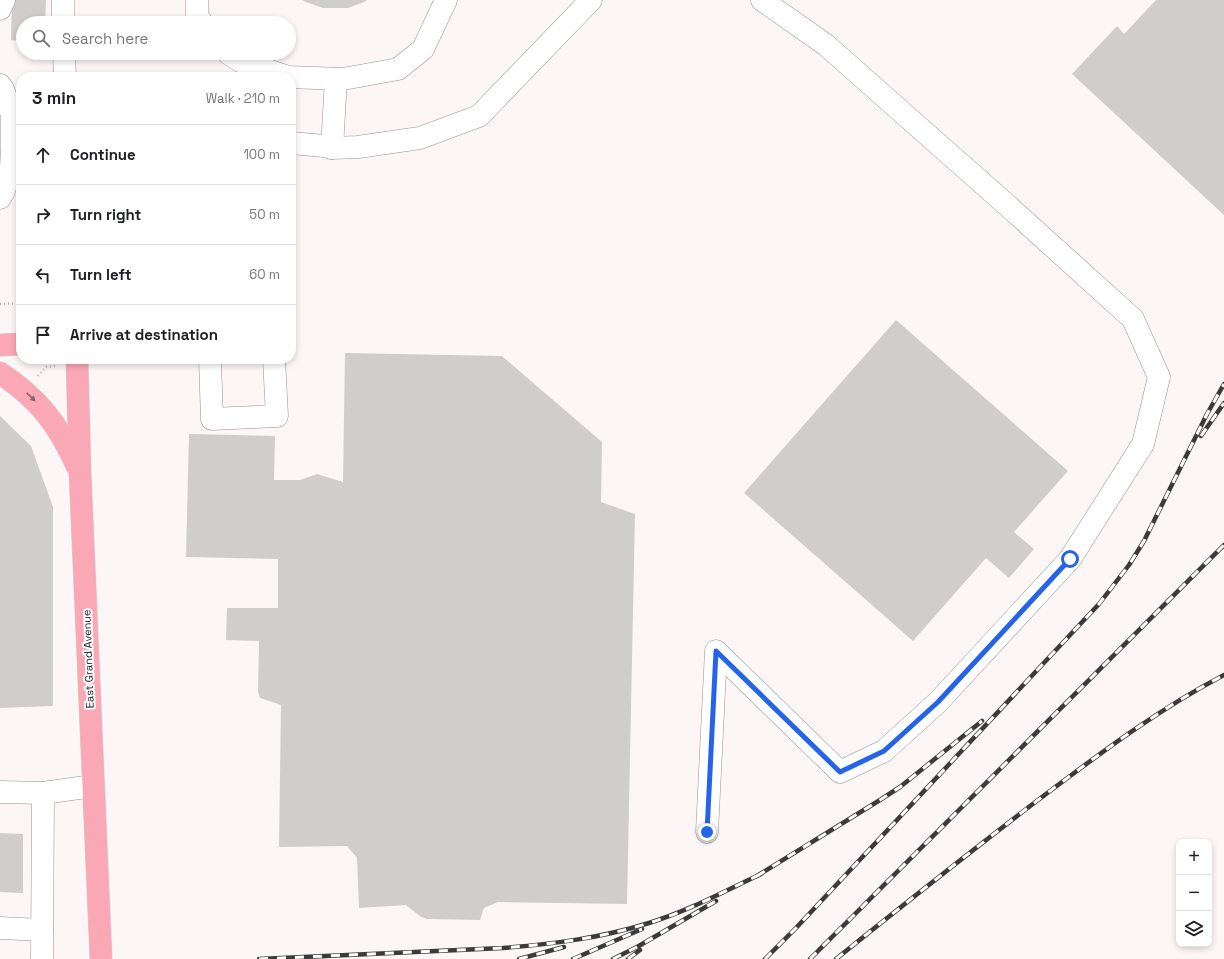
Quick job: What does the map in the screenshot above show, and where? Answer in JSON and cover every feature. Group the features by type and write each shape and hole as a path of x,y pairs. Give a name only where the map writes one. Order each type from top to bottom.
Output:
{"main road":[{"path":"0,345 16,344"},
{"name":"East Grand Avenue","path":"68,364 80,472 101,959"},
{"path":"0,373 17,384 37,403 52,421 67,444 80,472"}],"lane":[{"path":"0,9 4,0"},
{"path":"62,0 63,16"},
{"path":"197,0 197,16"},
{"path":"296,77 344,79 398,69 423,49 446,0"},
{"path":"296,143 332,148 358,147 420,138 479,116 591,0"},
{"path":"707,832 716,651 840,772 884,751 938,702 1070,559 1143,444 1159,377 1133,319 826,45 762,0"},
{"path":"64,60 65,72"},
{"path":"237,60 272,72"},
{"path":"332,148 336,79"},
{"path":"0,85 3,89 12,115 11,167 4,191 0,198"},
{"path":"210,364 212,419 277,416 274,364"},
{"path":"0,792 43,793 93,786"},
{"path":"42,959 43,793"},
{"path":"0,928 42,930"}],"path":[{"path":"0,304 16,303"},
{"path":"33,381 46,367 62,364"}],"building":[{"path":"12,0 46,0 45,16 16,16 16,40 11,40"},
{"path":"302,0 367,0 348,8 323,8"},
{"path":"1156,0 1224,0 1224,215 1072,74 1117,26 1124,34"},
{"path":"896,320 1068,471 1014,532 1034,549 1009,578 986,558 913,641 744,493"},
{"path":"345,353 502,356 602,442 601,502 635,514 627,904 498,902 484,908 480,920 427,919 421,917 406,905 359,908 357,858 347,846 279,847 281,705 260,698 258,691 259,641 226,640 227,608 278,608 278,559 186,557 189,434 275,436 274,480 300,480 317,474 343,482"},
{"path":"0,416 31,446 53,507 53,706 0,708"},
{"path":"0,833 23,834 23,893 0,892"}],"railway":[{"path":"765,959 796,928 1099,604 1129,565 1144,541 1207,414 1224,384"},
{"path":"1201,436 1224,403"},
{"path":"810,959 1224,545"},
{"path":"836,959 987,839 1083,766 1175,703 1224,675"},
{"path":"757,876 900,787 982,721"},
{"path":"259,959 503,948 577,940 613,933 678,913 761,874"},
{"path":"613,959 637,947 716,901"},
{"path":"573,959 642,929"},
{"path":"519,959 564,947"},
{"path":"628,959 640,950"}],"route":[{"path":"707,832 716,651 840,772 884,751 938,702 1070,559"}]}
